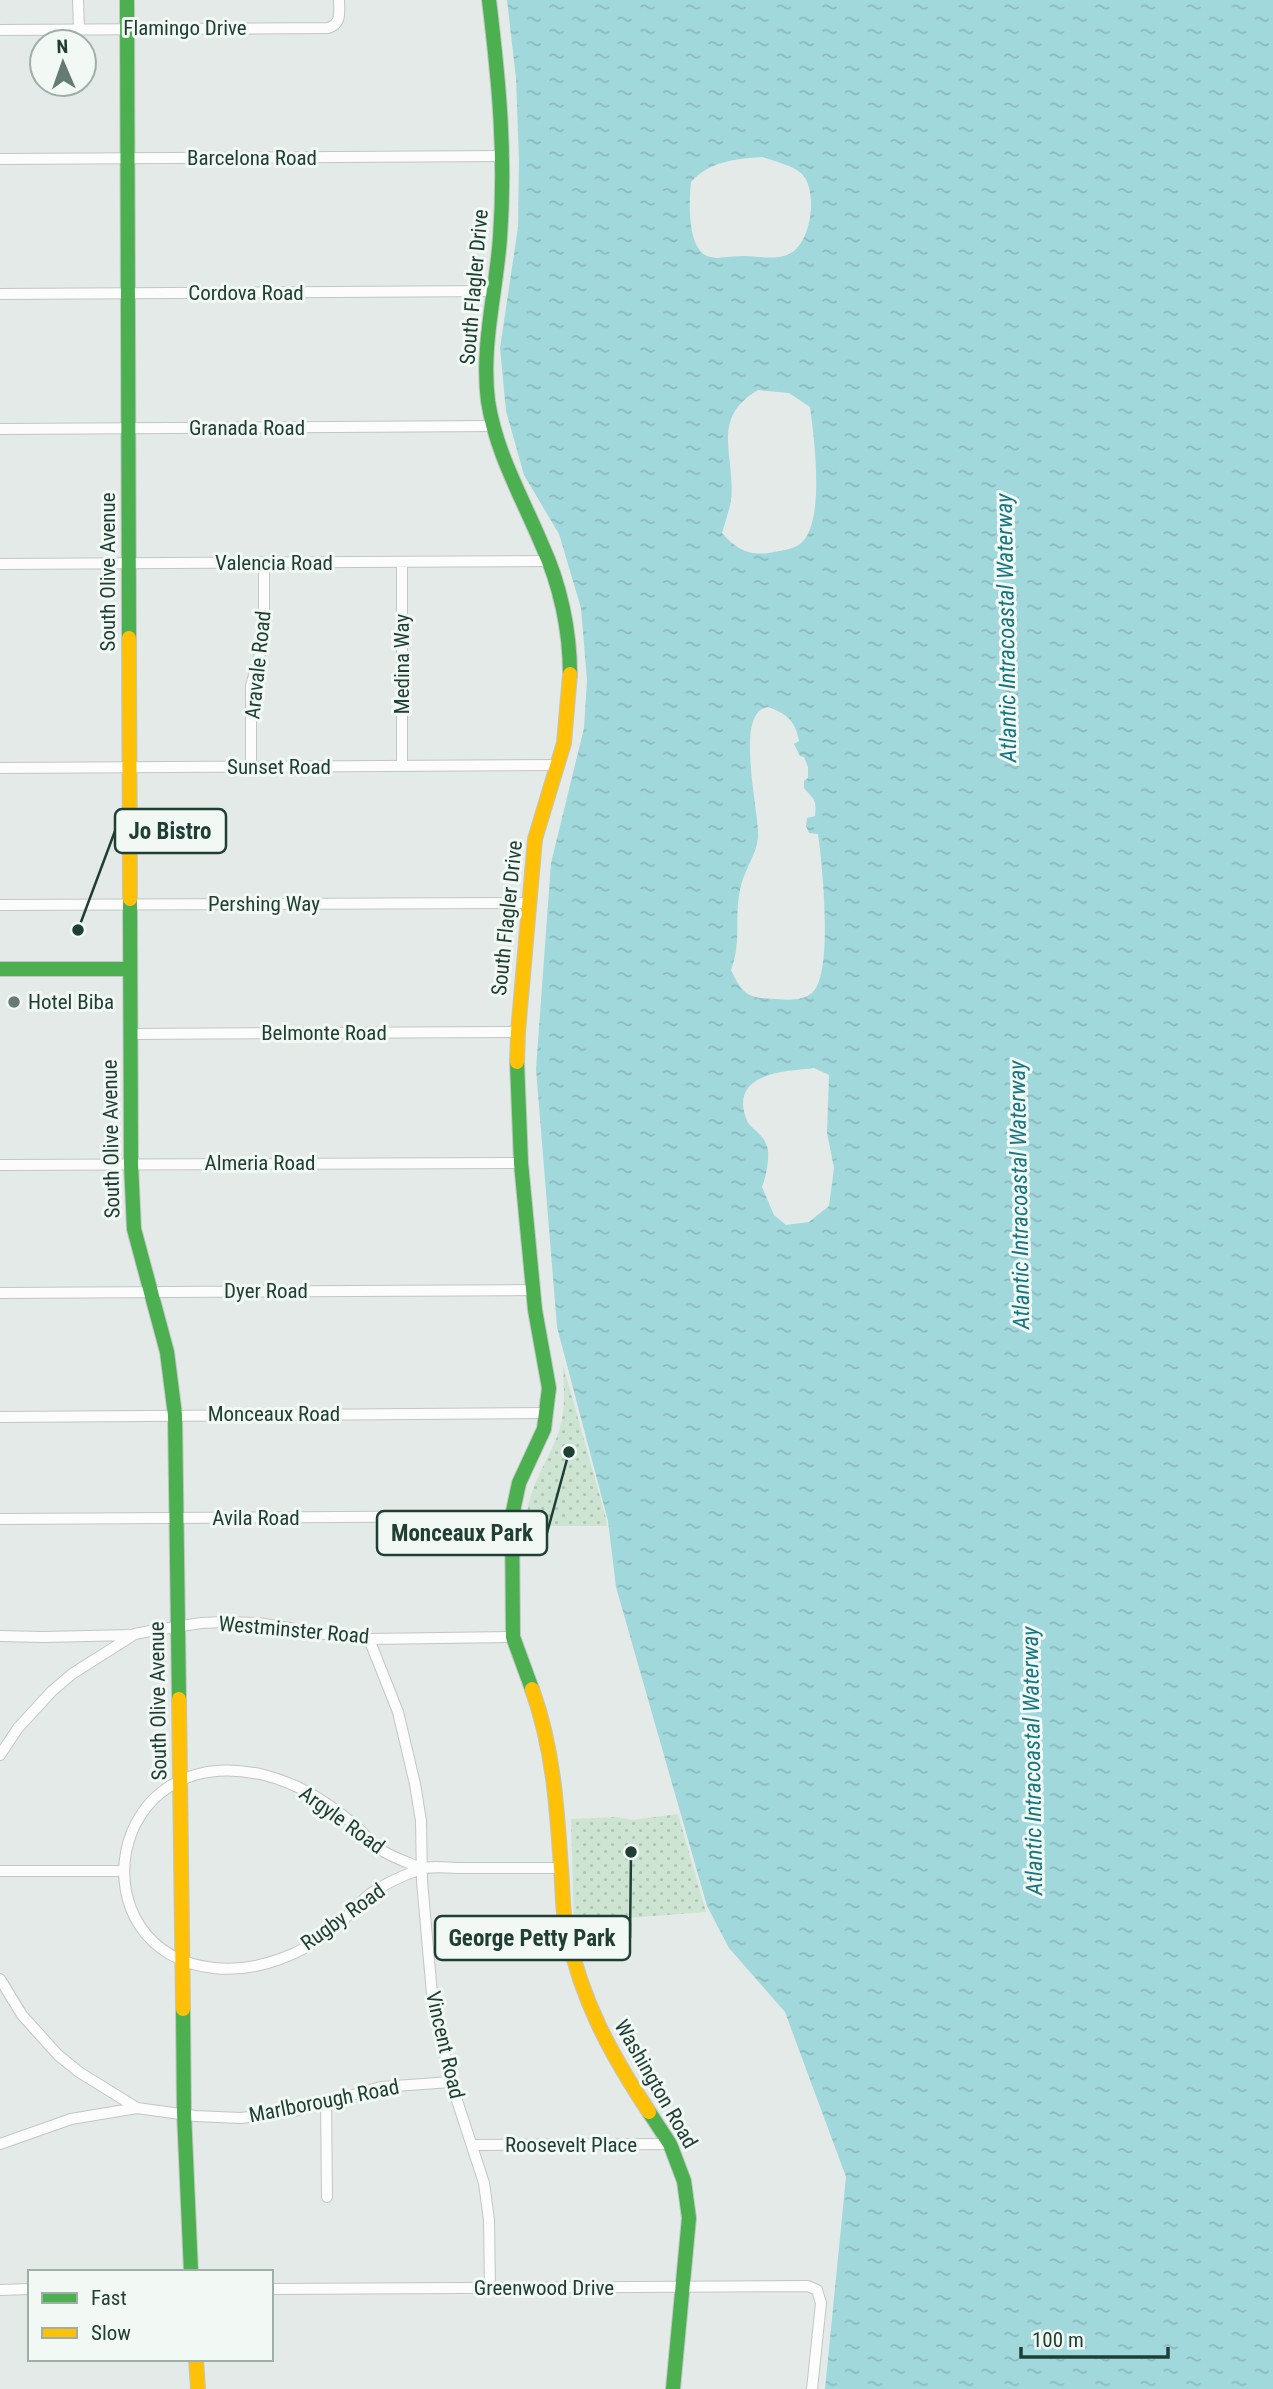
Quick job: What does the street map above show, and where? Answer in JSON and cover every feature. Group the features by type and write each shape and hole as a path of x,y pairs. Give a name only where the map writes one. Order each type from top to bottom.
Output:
{"street":[{"path":"79,0 79,28"},
{"name":"South Olive Avenue","path":"127,0 131,1164 134,1229 167,1352 175,1415 184,2113 191,2270"},
{"name":"Flamingo Drive","path":"98,29 328,28 335,26 339,20 339,0"},
{"name":"South Flagler Drive","path":"489,0 502,97 505,156 500,240 487,328 486,369 494,426 508,472 549,561 563,610 570,661 568,716 558,765 535,839 518,1032 517,1087 521,1163 533,1290 548,1371 548,1413 542,1437 519,1483 512,1516"},
{"name":"Flamingo Drive","path":"0,30 28,30"},
{"name":"Barcelona Road","path":"0,159 505,156"},
{"name":"Cordova Road","path":"0,294 493,291"},
{"name":"Granada Road","path":"0,429 494,426"},
{"name":"Valencia Road","path":"0,564 549,561"},
{"name":"Medina Way","path":"402,562 402,766"},
{"name":"Aravale Road","path":"251,767 251,686 264,639 264,563"},
{"name":"Sunset Road","path":"0,768 558,765"},
{"name":"Pershing Way","path":"0,905 528,904"},
{"path":"0,969 130,969"},
{"name":"Belmonte Road","path":"130,1034 518,1032"},
{"name":"Almeria Road","path":"0,1165 521,1163"},
{"name":"Dyer Road","path":"0,1293 533,1290"},
{"name":"Monceaux Road","path":"0,1417 548,1413"},
{"name":"Avila Road","path":"0,1519 512,1516"},
{"name":"Washington Road","path":"512,1516 513,1637 537,1702 554,1773 566,1930 589,2006 616,2062 670,2144 684,2181 689,2218 673,2389"},
{"name":"Westminster Road","path":"0,1755 18,1728 51,1691 94,1658 135,1634 201,1623 258,1623 369,1639 513,1637"},
{"path":"0,1636 135,1634"},
{"name":"Vincent Road","path":"369,1639 398,1712 407,1745 421,1821 421,1868 432,1994 451,2082 484,2183 488,2205 490,2288"},
{"name":"Argyle Road","path":"180,1779 207,1772 243,1771 285,1781 331,1806 378,1847 421,1868"},
{"path":"180,1779 155,1797 137,1821 126,1849 123,1871 128,1901 142,1928 163,1950 182,1961"},
{"path":"421,1868 560,1868"},
{"name":"Rugby Road","path":"182,1961 216,1969 236,1968 263,1964 295,1953 335,1928 370,1894 421,1868"},
{"path":"0,1871 123,1871"},
{"name":"Marlborough Road","path":"0,1979 22,2015 58,2055 79,2072 137,2108 215,2118 241,2118 295,2110 381,2087 451,2082"},
{"path":"326,2102 327,2197"},
{"path":"0,2144 71,2119 137,2108"},
{"name":"Roosevelt Place","path":"472,2146 670,2144"},
{"name":"Greenwood Drive","path":"273,2289 808,2286 817,2290 821,2303 812,2389"},
{"path":"0,2290 28,2290"},
{"path":"196,2361 198,2389"}],"green space":[{"path":"563,1365 607,1526 526,1526 533,1489 561,1425 564,1400"},
{"path":"678,1814 706,1912 574,1922 571,1819 617,1817 632,1820"}],"water":[{"name":"Atlantic Intracoastal Waterway","path":"507,0 1273,0 1273,2389 825,2389 846,2177 785,2012 729,1948 707,1906 616,1587 608,1521 557,1327 536,1069 551,863 584,728 587,680 581,608 559,534 524,475 506,411 500,348 518,227 516,78","holes":["762,157 802,174 810,193 810,218 802,242 795,250 787,255 771,258 717,258 706,256 699,249 692,232 691,182 715,165","758,390 789,393 810,407 816,500 808,534 800,544 789,549 761,554 748,552 737,547 722,533 731,501 729,426 743,401","768,707 785,715 792,723 799,741 794,744 808,767 804,788 814,799 815,805 815,816 807,818 806,826 809,833 818,834 820,848 825,917 823,964 819,982 812,993 795,999 747,994 731,970 736,949 740,890 758,838 750,744 752,726 758,713","814,1068 829,1075 827,1133 834,1168 829,1206 809,1222 786,1225 774,1215 762,1187 767,1169 767,1145 748,1122 743,1104 745,1093 751,1085 759,1079 781,1072"]}],"traffic: fast":[{"path":"127,0 129,638"},
{"path":"489,0 502,148 502,207 486,360 488,401 503,457 559,591 566,624 570,674"},
{"path":"130,899 131,1164 134,1229 167,1352 175,1415 179,1699"},
{"path":"0,969 130,969"},
{"path":"517,1062 521,1163 535,1310 549,1388 544,1429 519,1483 512,1516 513,1637 532,1689"},
{"path":"183,2009 184,2113 191,2270"},
{"path":"649,2112 670,2144 684,2181 689,2218 673,2389"}],"traffic: slow":[{"path":"129,638 130,899"},
{"path":"517,1062 535,839 564,743 570,674"},
{"path":"532,1689 545,1733 553,1777 564,1917 573,1957 599,2026 649,2112"},
{"path":"179,1699 183,2009"},
{"path":"196,2361 198,2389"}],"place":[{"name":"Jo Bistro","path":"78,930"},
{"name":"Hotel Biba","path":"14,1002"},
{"name":"Monceaux Park","path":"569,1452"},
{"name":"George Petty Park","path":"631,1852"}]}
